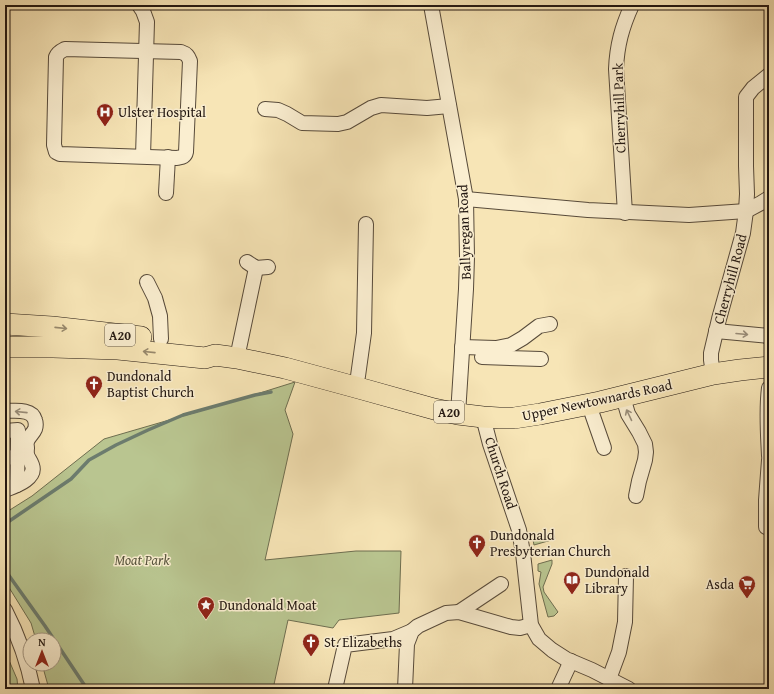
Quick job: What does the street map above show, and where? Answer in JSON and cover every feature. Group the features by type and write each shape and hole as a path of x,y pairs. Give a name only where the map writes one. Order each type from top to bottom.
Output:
{"highway":[{"name":"Upper Newtownards Road","path":"5,324 52,327 161,340 205,347 215,355"},
{"name":"Upper Newtownards Road","path":"5,346 118,349 205,358 215,355 237,358 285,368 428,408 483,417 521,417 540,414 590,405 713,374 769,367"}],"street":[{"path":"139,5 147,22 143,156"},
{"name":"Ballyregan Road","path":"430,5 466,199 467,257 458,414"},
{"name":"Cherryhill Park","path":"625,213 616,69 620,36 632,5"},
{"path":"66,49 181,52 188,56 190,61 185,155 182,157 143,156 60,154 56,152 54,144 56,57 58,53 66,49"},
{"name":"Cherryhill Road","path":"713,374 711,353 743,233 746,211 746,97 753,88 769,75"},
{"path":"265,109 278,110 302,123 338,124 347,122 371,108 381,106 427,108 449,106"},
{"path":"166,193 168,157"},
{"path":"466,199 625,213 689,215 746,211 769,198"},
{"path":"356,387 364,333 366,224"},
{"path":"237,358 257,266"},
{"path":"147,282 155,298 160,316 161,340"},
{"path":"462,352 496,348 511,344 523,338 539,326 550,324"},
{"path":"716,331 769,336"},
{"path":"5,337 38,338 44,347 20,355 5,354"},
{"path":"462,352 541,359"},
{"path":"769,388 767,430 769,456"},
{"path":"623,397 628,414 645,444 645,460 636,496"},
{"path":"590,405 604,448"},
{"path":"5,411 25,411 35,418 36,426 34,433 27,441 26,454 32,466 32,473 29,478 11,487 11,458 18,430 5,431"},
{"name":"Church Road","path":"483,417 490,444 519,530 531,625 539,639 552,650 571,661 629,689"},
{"path":"766,527 766,500 769,460"},
{"path":"609,679 619,652 625,622 626,576"},
{"path":"459,612 501,584"},
{"path":"5,610 16,632 26,660 32,689"},
{"path":"335,689 345,644 393,639 446,613 459,612 511,627 520,628 531,625"},
{"path":"405,689 407,644 412,631"},
{"path":"558,689 571,661"}],"green space":[{"name":"Moat Park","path":"295,382 285,410 293,434 265,560 356,551 401,551 399,613 339,620 333,628 288,620 273,689 49,689 44,672 62,672 62,632 34,632 31,623 5,581 5,513 32,496 104,439"},
{"path":"553,532 555,539 534,545 533,540"},
{"path":"552,560 552,564 543,587 544,592 558,612 554,616 548,617 539,584 541,572 538,571 538,564"},
{"path":"5,651 17,679 18,689 5,689"}],"waterway":[{"path":"5,524 71,479 89,460 116,445 183,415 271,392"},
{"path":"5,570 87,689"}],"place":[{"name":"Ulster Hospital","path":"105,127"},
{"name":"Dundonald Baptist Church","path":"94,399"},
{"name":"Dundonald Presbyterian Church","path":"477,558"},
{"name":"Dundonald Library","path":"572,595"},
{"name":"Asda","path":"747,599"},
{"name":"Dundonald Moat","path":"206,620"},
{"name":"St. Elizabeths","path":"311,657"}]}
